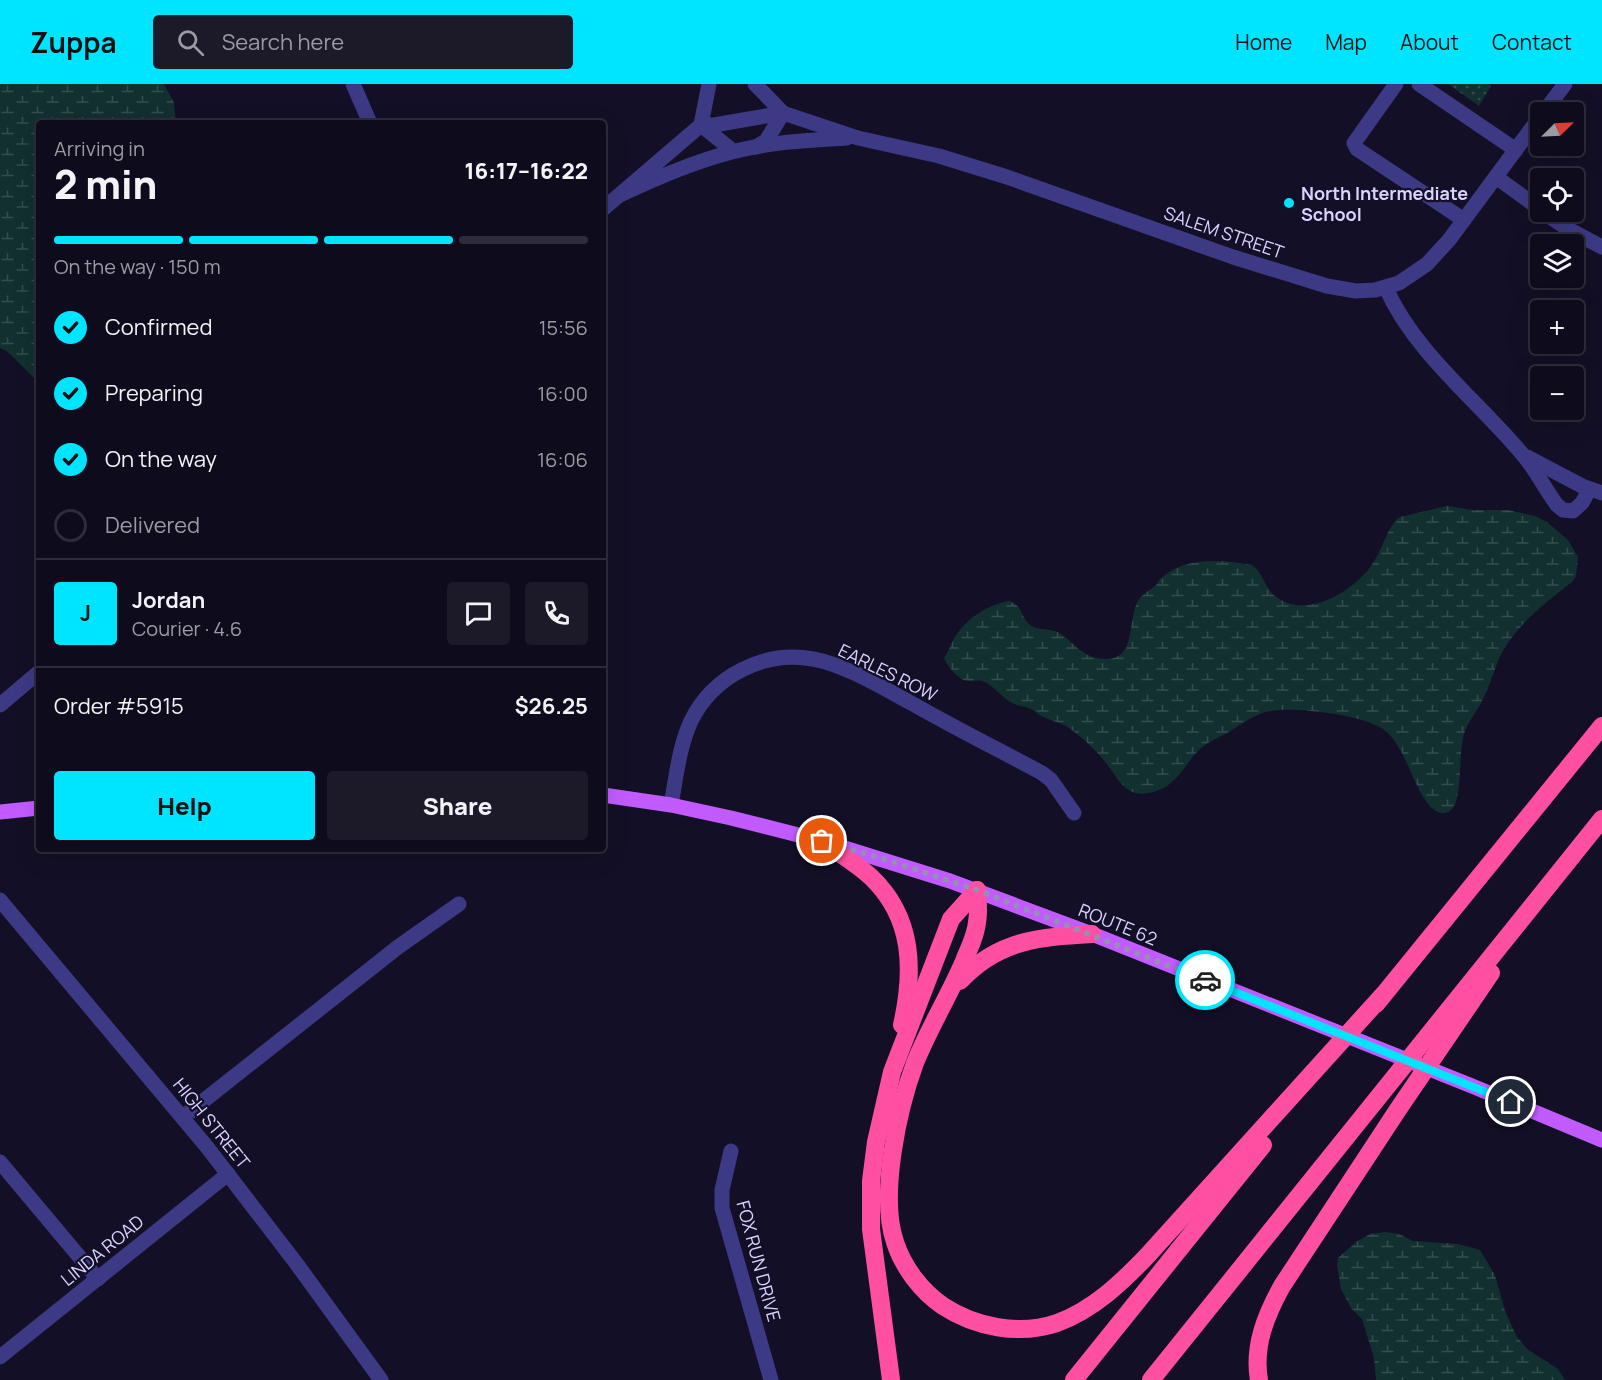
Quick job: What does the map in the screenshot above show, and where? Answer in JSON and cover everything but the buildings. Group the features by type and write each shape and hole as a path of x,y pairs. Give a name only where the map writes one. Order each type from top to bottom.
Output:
{"highway":[{"path":"1074,1380 1602,726"},
{"path":"1151,1380 1602,819"},
{"path":"822,841 860,868 879,885 895,910 903,931 909,961 909,984 873,1162 870,1205 891,1380"},
{"path":"1259,1380 1257,1361 1261,1333 1269,1310 1282,1286 1398,1108 1568,861"},
{"path":"977,890 975,934 951,991 915,1064 901,1113 890,1180 892,1230 895,1243 907,1268 920,1286 939,1303 974,1321 1012,1328 1044,1326 1063,1320 1090,1306 1122,1281 1383,995"},
{"path":"892,1072 951,919 977,890"},
{"path":"951,991 980,962 1009,946 1052,936 1092,934"}],"main road":[{"name":"ROUTE 62","path":"606,795 670,805 822,841 977,890 1092,934 1602,1140"},
{"path":"0,812 36,808"}],"street":[{"path":"353,84 369,120"},
{"path":"606,207 701,125 709,84"},
{"name":"SALEM STREET","path":"755,84 783,113 858,138 909,148 962,163 1233,257 1327,286 1356,291 1386,288"},
{"path":"1396,84 1354,143 1357,149 1464,220"},
{"path":"1419,84 1516,150"},
{"path":"1552,102 1565,84"},
{"path":"701,125 714,125 783,113"},
{"path":"756,147 766,141 783,113"},
{"path":"701,125 733,152"},
{"path":"1524,456 1595,492 1578,508 1571,511 1563,510 1553,500 1524,456 1432,355 1396,308 1386,288 1408,278 1439,252 1530,131"},
{"path":"620,195 676,170 733,152 756,147 858,138"},
{"path":"1496,177 1530,202"},
{"path":"1558,222 1602,247"},
{"name":"EARLES ROW","path":"670,805 686,734 707,697 729,677 748,667 769,660 798,657 840,668 897,695 1042,773 1051,780 1074,813"},
{"path":"0,705 36,675"},
{"name":"HIGH STREET","path":"0,900 228,1174 381,1380"},
{"path":"183,1118 398,947 459,904"},
{"name":"FOX RUN DRIVE","path":"731,1151 722,1190 722,1208 771,1380"},
{"path":"0,1162 98,1279"},
{"name":"LINDA ROAD","path":"0,1357 228,1174"}],"green space":[{"path":"0,84 164,84 174,103 176,120 36,120 36,380 7,351 0,348"},
{"path":"1448,84 1488,84 1491,86 1479,106"},
{"path":"1447,506 1473,510 1508,510 1535,516 1547,522 1568,540 1578,557 1576,576 1572,582 1530,617 1504,649 1483,699 1465,731 1461,750 1458,796 1451,810 1443,813 1435,811 1421,794 1403,755 1388,733 1379,727 1352,717 1303,710 1278,710 1258,715 1201,748 1175,779 1163,788 1138,794 1131,792 1093,748 1071,730 1031,709 1012,703 985,682 961,679 944,658 955,637 972,618 993,606 1009,601 1019,608 1026,621 1032,626 1055,631 1091,656 1110,659 1125,649 1139,599 1173,570 1195,562 1218,561 1252,565 1274,595 1286,602 1311,605 1337,595 1359,579 1376,559 1391,527 1400,517"},
{"path":"1385,1232 1399,1234 1413,1241 1458,1244 1480,1250 1495,1275 1505,1311 1517,1337 1527,1349 1558,1369 1565,1380 1376,1380 1374,1358 1362,1319 1351,1308 1341,1289 1337,1265 1338,1258 1356,1242 1370,1234"}],"way so far":[{"path":"822,841 950,880 1205,980"}],"place":[{"name":"North Intermediate School","path":"1289,203"}],"route":[{"path":"1205,980 1511,1102"}]}
